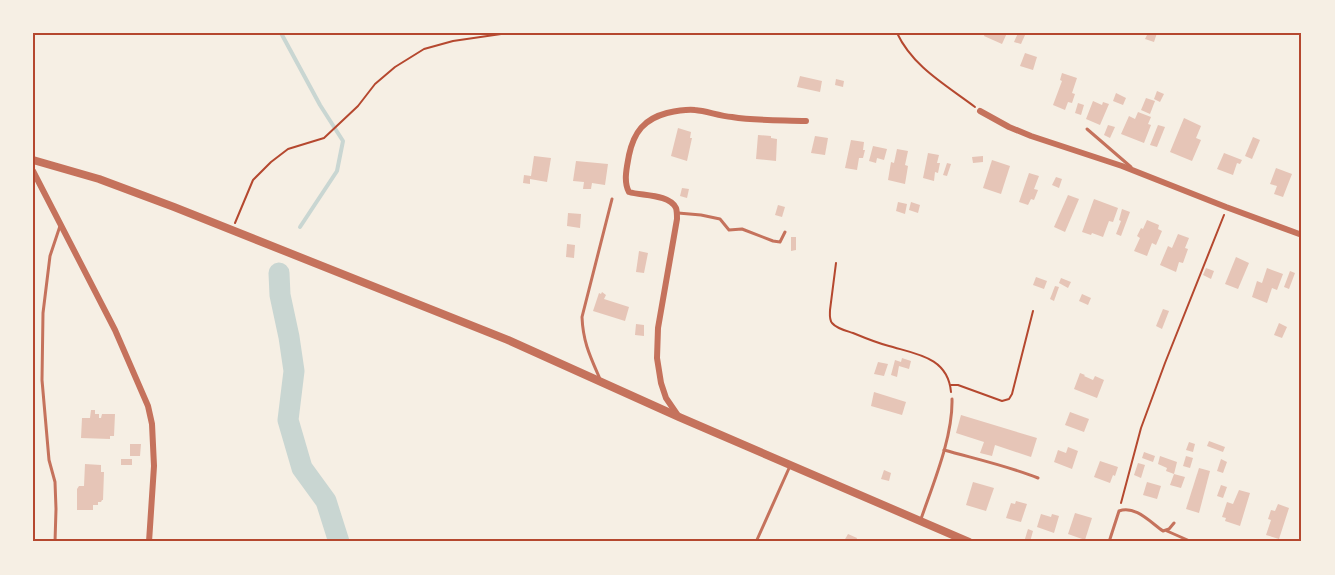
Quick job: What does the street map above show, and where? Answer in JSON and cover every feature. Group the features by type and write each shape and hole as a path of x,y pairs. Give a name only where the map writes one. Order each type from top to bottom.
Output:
{"street":[{"path":"679,417 666,398 657,358 658,328 677,213 676,208 669,201 629,192 626,187 626,172 632,145 643,125 656,116 677,111 693,110 733,118 806,121"},
{"path":"980,111 1031,136 1136,171 1302,236"},
{"path":"33,160 99,179 508,340 679,417 969,542"},
{"path":"33,171 115,330 148,406 152,424 154,466 149,542"}],"lane":[{"path":"1087,129 1136,171"},
{"path":"601,380 586,348 582,317 612,199"},
{"path":"677,213 720,219 729,230 742,230 772,241 780,242 785,232"},
{"path":"55,542 55,482 49,460 42,380 43,314 50,256 60,224"},
{"path":"921,521 944,450 952,411 952,399"},
{"path":"944,450 1012,468 1038,478"},
{"path":"756,542 790,465"},
{"path":"1109,542 1119,511 1125,509 1136,511 1163,531 1166,530 1192,542"},
{"path":"1166,530 1174,523"}],"path":[{"path":"232,230 253,180 271,162 288,149 324,138 358,106 375,84 395,67 424,49 453,41 508,33"},
{"path":"897,33 921,66 980,111"},
{"path":"1119,511 1141,428 1226,207"},
{"path":"836,263 830,310 831,322 845,331 933,361 943,368 951,385 952,399"},
{"path":"951,385 958,385 1002,401 1009,399 1033,311"}],"building":[{"path":"985,33 1007,33 1002,44 984,36"},
{"path":"1018,33 1025,35 1021,44 1014,42"},
{"path":"1148,33 1157,33 1154,42 1145,39"},
{"path":"1025,53 1037,57 1033,70 1020,66"},
{"path":"1062,73 1077,78 1072,93 1075,94 1072,103 1068,102 1065,110 1053,105 1062,81 1060,80"},
{"path":"800,76 822,81 820,92 797,87"},
{"path":"836,79 844,81 843,87 835,85"},
{"path":"1157,91 1164,94 1160,102 1154,99"},
{"path":"1116,93 1126,98 1123,105 1113,101"},
{"path":"1146,98 1155,101 1150,114 1141,110"},
{"path":"1093,101 1102,105 1103,102 1109,104 1100,125 1086,119"},
{"path":"1078,103 1084,105 1081,115 1075,113"},
{"path":"1138,112 1151,117 1148,124 1151,125 1144,143 1121,134 1129,116 1135,119"},
{"path":"1184,118 1201,126 1196,138 1201,140 1192,161 1170,152"},
{"path":"1108,125 1115,127 1110,138 1104,135"},
{"path":"1158,125 1165,127 1157,147 1150,145"},
{"path":"678,128 691,132 690,138 692,138 687,161 671,156"},
{"path":"758,135 777,139 776,161 756,159"},
{"path":"815,136 828,138 825,155 811,153"},
{"path":"1253,137 1260,140 1252,159 1245,156"},
{"path":"851,140 864,142 863,158 859,158 857,170 845,168"},
{"path":"873,146 887,149 884,160 877,158 876,163 869,161"},
{"path":"897,149 908,151 905,184 888,180 891,162 894,163"},
{"path":"928,153 939,155 937,163 940,163 938,173 935,172 934,181 923,178"},
{"path":"1224,153 1242,160 1240,164 1237,163 1233,175 1217,169"},
{"path":"534,156 551,158 547,182 530,179 530,184 523,183 524,175 531,176"},
{"path":"983,156 983,162 973,163 972,157"},
{"path":"992,160 1010,166 1001,194 983,188"},
{"path":"576,161 608,164 605,185 592,183 591,189 583,189 584,182 573,181"},
{"path":"947,163 951,164 947,176 943,175"},
{"path":"1276,168 1292,174 1283,197 1274,194 1277,186 1270,184"},
{"path":"1029,173 1039,176 1034,189 1038,190 1034,200 1031,199 1028,205 1019,202"},
{"path":"1056,177 1062,179 1059,188 1052,185"},
{"path":"682,188 689,189 687,198 680,196"},
{"path":"1068,195 1079,199 1065,232 1054,227"},
{"path":"1094,199 1118,208 1113,222 1109,221 1103,237 1082,232"},
{"path":"898,202 907,204 905,214 896,211"},
{"path":"911,202 920,205 918,213 909,210"},
{"path":"778,205 785,207 782,217 775,215"},
{"path":"1122,209 1130,212 1121,236 1116,234 1121,221 1119,220"},
{"path":"568,213 581,214 580,228 567,226"},
{"path":"1147,220 1159,225 1158,229 1162,231 1156,245 1152,243 1147,256 1134,251 1140,238 1137,236"},
{"path":"1178,234 1189,238 1183,263 1179,262 1176,272 1160,265 1168,246 1172,248"},
{"path":"791,237 796,237 796,250 791,251"},
{"path":"567,244 575,245 574,258 566,257"},
{"path":"639,251 648,253 644,273 636,272"},
{"path":"1236,257 1249,263 1238,289 1225,284"},
{"path":"1206,268 1214,271 1211,279 1203,275"},
{"path":"1267,268 1283,274 1277,290 1272,288 1267,303 1252,297 1257,281 1262,283"},
{"path":"1290,271 1295,273 1289,289 1284,287"},
{"path":"1036,277 1047,281 1044,289 1033,285"},
{"path":"1061,278 1071,282 1068,288 1059,283"},
{"path":"1055,286 1059,287 1054,301 1050,299"},
{"path":"599,293 606,295 604,299 629,307 625,321 593,311"},
{"path":"1082,294 1091,298 1088,305 1079,301"},
{"path":"1163,309 1169,311 1162,329 1156,326"},
{"path":"1279,323 1287,327 1282,338 1274,335"},
{"path":"636,324 644,325 644,336 635,335"},
{"path":"902,358 911,361 909,369 899,366 897,377 891,375 895,360 901,362"},
{"path":"878,362 888,364 884,376 874,374"},
{"path":"1080,373 1093,380 1095,376 1104,380 1097,398 1074,389"},
{"path":"874,392 906,402 902,415 871,406"},
{"path":"91,410 99,414 99,418 102,414 115,414 114,436 110,436 110,439 81,438 82,418 90,418"},
{"path":"1070,412 1089,419 1084,432 1065,425"},
{"path":"961,415 1037,438 1031,457 995,445 992,456 980,453 984,442 956,433"},
{"path":"1209,441 1225,447 1223,452 1207,446"},
{"path":"1189,442 1195,444 1193,452 1186,450"},
{"path":"130,444 141,444 140,456 130,456"},
{"path":"1068,447 1078,451 1072,469 1054,462 1058,450 1066,453"},
{"path":"1144,452 1155,456 1153,462 1142,458"},
{"path":"1160,456 1177,462 1174,474 1158,464"},
{"path":"1186,456 1193,458 1190,468 1183,466"},
{"path":"121,459 132,459 132,465 121,465"},
{"path":"1221,459 1227,462 1223,473 1217,471"},
{"path":"1100,461 1118,467 1110,483 1094,477"},
{"path":"1138,463 1145,465 1141,478 1134,475"},
{"path":"85,464 101,465 101,472 104,472 103,500 98,502 98,505 93,505 93,510 77,510 77,489 79,486 84,486"},
{"path":"1199,468 1210,471 1199,513 1186,509"},
{"path":"884,470 891,473 889,481 881,479"},
{"path":"1174,474 1185,477 1181,488 1170,485"},
{"path":"973,482 994,488 986,511 966,505"},
{"path":"1147,482 1161,486 1157,499 1143,495"},
{"path":"1221,485 1227,487 1223,498 1217,496"},
{"path":"1239,490 1250,493 1240,526 1225,521 1226,518 1222,517 1227,502 1233,504"},
{"path":"1016,501 1027,504 1021,522 1006,518 1011,503 1015,504"},
{"path":"1278,504 1289,508 1279,539 1266,535 1271,520 1268,519 1271,510 1275,511"},
{"path":"1075,513 1092,518 1085,540 1068,534"},
{"path":"1041,514 1051,517 1052,514 1059,516 1054,533 1037,527"},
{"path":"1028,529 1033,531 1030,542 1024,542"},
{"path":"848,534 857,538 856,542 844,541"}],"waterway":[{"path":"281,33 320,105 343,141 337,171 300,227"},
{"path":"279,273 280,295 294,371 288,420 302,468 326,501 339,542"}]}
